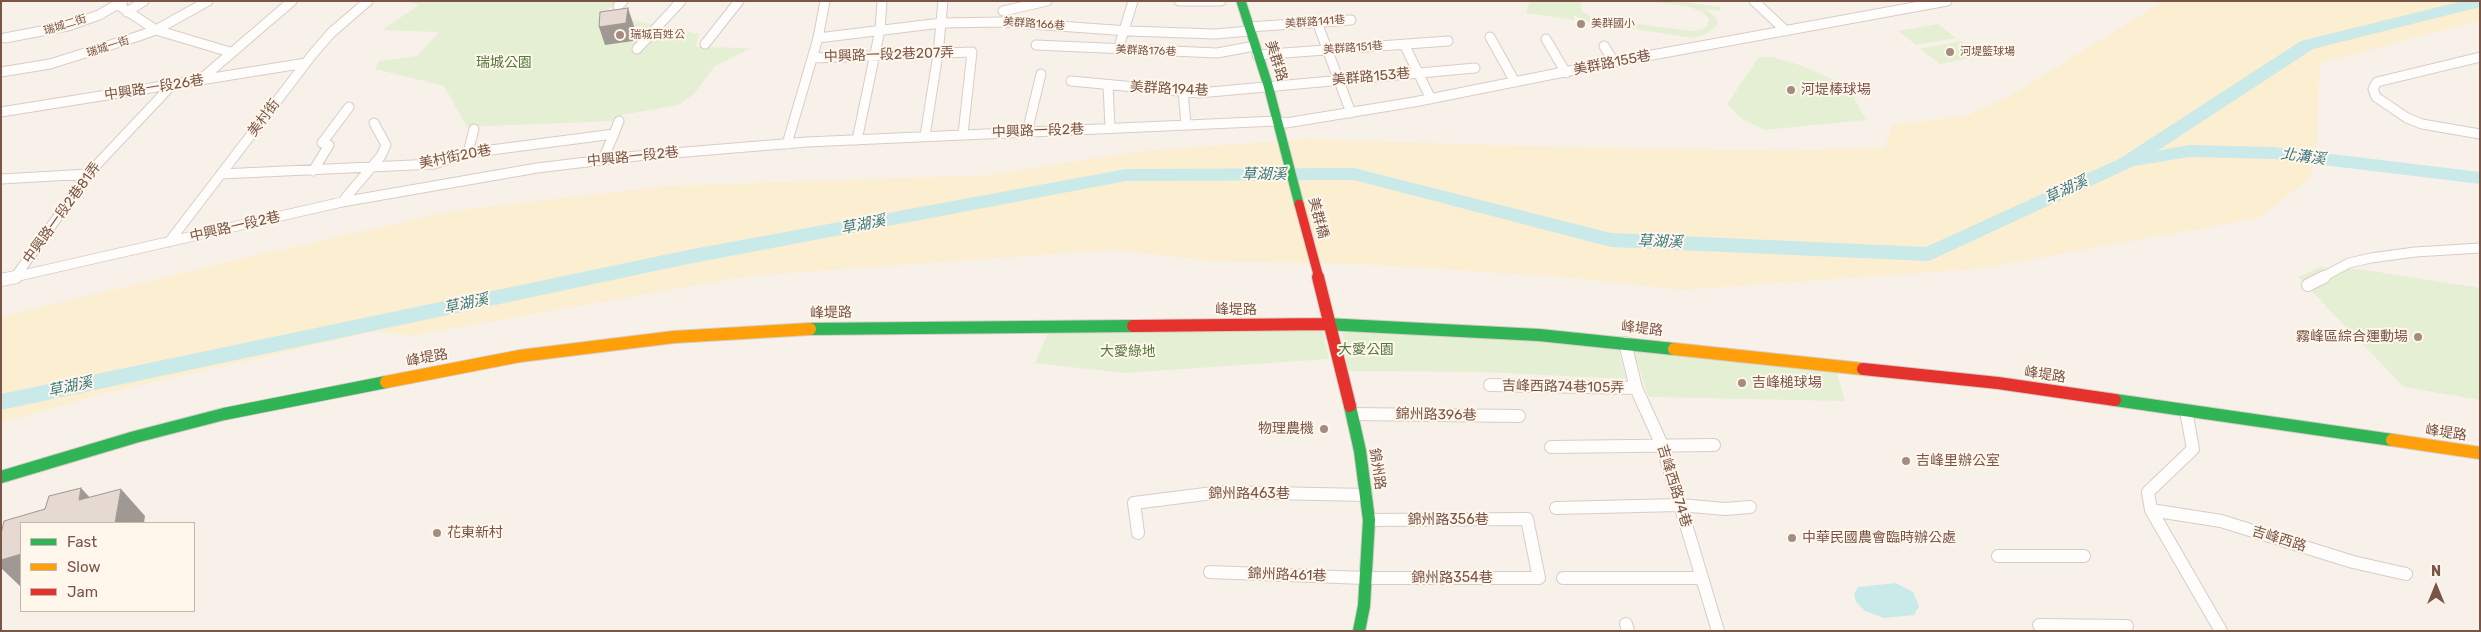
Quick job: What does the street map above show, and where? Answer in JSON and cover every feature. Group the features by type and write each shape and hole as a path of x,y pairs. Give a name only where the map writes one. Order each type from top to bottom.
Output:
{"street":[{"path":"127,12 144,1"},
{"name":"瑞城一街","path":"1,72 77,57 156,30 208,1"},
{"path":"200,80 230,52 292,1"},
{"name":"美村街","path":"169,242 306,63 331,33 368,1"},
{"path":"637,49 681,1"},
{"path":"705,44 740,1"},
{"path":"787,144 818,38 825,1"},
{"path":"857,140 880,30 882,1"},
{"path":"924,136 938,54 943,1"},
{"path":"1003,22 1003,6 1047,1"},
{"path":"1118,50 1133,1"},
{"path":"1179,1 1221,1"},
{"name":"美群路","path":"1241,1 1268,85 1278,126"},
{"path":"1754,1 1786,30"},
{"name":"美群路155巷","path":"1278,126 1286,123 1431,99 1614,62 1947,1"},
{"path":"120,3 127,12 156,30 230,52"},
{"name":"瑞城二街","path":"5,38 68,26 120,3"},
{"name":"美群路141巷","path":"1250,29 1351,20"},
{"name":"美群路166巷","path":"818,38 942,24 1003,22 1124,31 1215,34 1250,29"},
{"path":"1317,22 1351,113"},
{"path":"1490,37 1515,82"},
{"path":"1546,39 1566,73"},
{"name":"美群路151巷","path":"1256,51 1328,50 1448,41"},
{"path":"1404,44 1431,99"},
{"name":"美群路176巷","path":"1036,45 1217,53 1256,51"},
{"path":"1604,46 1614,62"},
{"name":"中興路一段2巷207弄","path":"812,58 972,52 963,134"},
{"path":"2480,57 2377,82 2373,88 2376,96 2390,108 2407,118 2422,124 2480,134"},
{"name":"中興路一段26巷","path":"1,112 306,63"},
{"name":"美群路153巷","path":"1268,85 1474,68"},
{"path":"1026,132 1041,74"},
{"name":"美群路194巷","path":"1071,81 1199,93 1268,85"},
{"path":"1108,85 1110,128"},
{"name":"中興路一段2巷81弄","path":"16,276 88,174 171,86"},
{"path":"1183,91 1186,125"},
{"path":"313,171 328,144 322,144 349,107"},
{"path":"604,159 619,120"},
{"path":"342,202 372,168 386,145 374,123"},
{"name":"中興路一段2巷","path":"1,280 342,202 481,177 604,159 787,144 963,134 1186,125 1278,126"},
{"name":"美群橋","path":"1278,126 1329,319"},
{"path":"468,152 474,129"},
{"name":"美村街20巷","path":"221,174 434,164 468,152 614,134"},
{"path":"1,179 88,174"},
{"path":"2308,285 2349,263 2371,258 2415,252 2480,248"},
{"name":"峰堤路","path":"1,477 171,427 273,403 520,356 674,337 810,328 1329,319 1625,342 1998,383 2480,453"},
{"name":"錦州路","path":"1329,319 1352,414 1369,520 1364,578 1364,606 1359,631"},
{"name":"吉峰西路74巷","path":"1625,342 1636,388 1662,445 1718,631"},
{"name":"吉峰西路74巷105弄","path":"1490,385 1636,388"},
{"path":"2186,411 2193,449 2148,492 2151,510 2221,631"},
{"name":"錦州路396巷","path":"1352,414 1519,416"},
{"path":"1551,447 1714,445"},
{"name":"錦州路463巷","path":"1138,533 1134,503 1221,492 1366,495"},
{"path":"1556,508 1680,505 1725,509 1750,507"},
{"name":"吉峰西路","path":"2151,510 2221,521 2353,562 2406,574"},
{"name":"錦州路356巷","path":"1369,520 1527,519 1539,578"},
{"path":"1998,556 2044,554 2084,556"},
{"name":"錦州路461巷","path":"1210,572 1364,578"},
{"name":"錦州路354巷","path":"1364,578 1539,578"},
{"path":"1563,578 1702,578"},
{"path":"2039,625 2127,626"}],"green space":[{"name":"瑞城公園","path":"407,1 618,1 603,14 699,34 696,47 751,48 715,66 694,94 679,105 621,115 612,121 467,127 444,86 375,69 379,61 417,56 439,32 382,30 419,5"},
{"path":"1530,1 1581,1 1581,10 1592,18 1692,31 1702,29 1708,25 1709,19 1702,12 1690,7 1648,1 1677,1 1720,7 1720,11 1706,9 1717,19 1718,25 1706,34 1692,38 1585,21 1574,15 1574,20 1526,13"},
{"name":"河堤籃球場","path":"1938,24 1956,38 1916,45 1898,31"},
{"name":"河堤籃球場","path":"1961,41 1980,56 1940,64 1920,49"},
{"name":"河堤棒球場","path":"1759,57 1772,57 1797,64 1830,78 1853,96 1866,120 1764,130 1741,118 1727,104"},
{"name":"霧峰區綜合運動場","path":"2321,267 2365,270 2480,288 2480,400 2404,387 2298,277"},
{"name":"大愛公園","path":"1342,328 1538,340 1618,348 1626,379 1482,372 1348,371"},
{"name":"大愛綠地","path":"1322,329 1329,359 1124,373 1035,363 1049,331"},
{"name":"吉峰槌球場","path":"1633,350 1836,370 1845,401 1649,397"}],"sand":[{"path":"2163,1 2480,1 2480,21 2320,63 2317,141 2311,178 2259,218 1978,269 1683,290 1560,277 1377,265 1213,261 1111,250 748,276 410,336 377,331 94,396 1,423 1,317 218,264 452,211 666,186 988,175 1142,151 1306,139 1525,146 1791,151 1885,147 1892,125 1966,116 2010,96"}],"water":[{"path":"1896,583 1913,592 1919,606 1914,615 1884,618 1865,611 1856,602 1854,594 1858,587"}],"building":[{"path":"628,8 626,23 599,27 600,12"},
{"path":"81,488 79,500 121,489 115,522 20,522 20,554 1,560 1,534 4,521 45,509 49,496"}],"waterway":[{"name":"草湖溪","path":"1,402 688,257 1126,175 1354,174 1611,240 1929,254 2126,163 2307,45 2480,2"},
{"name":"北溝溪","path":"2135,161 2189,151 2274,153 2480,178"}],"traffic: fast":[{"path":"1241,1 1268,85 1299,204"},
{"path":"1325,324 1539,335 1674,349"},
{"path":"810,329 1133,326"},
{"path":"1,477 135,437 224,414 386,382"},
{"path":"2115,400 2392,440"},
{"path":"1350,406 1360,451 1369,520 1364,606 1359,631"}],"traffic: slow":[{"path":"386,382 520,356 674,337 810,329"},
{"path":"1674,349 1863,369"},
{"path":"2392,440 2480,453"}],"traffic: jam":[{"path":"1299,204 1335,339 1350,406"},
{"path":"1133,326 1325,324"},
{"path":"1863,369 1998,383 2115,400"}],"place":[{"name":"美群國小","path":"1581,24"},
{"name":"瑞城百姓公","path":"620,35"},
{"name":"河堤籃球場","path":"1950,52"},
{"name":"河堤棒球場","path":"1791,90"},
{"name":"霧峰區綜合運動場","path":"2418,337"},
{"name":"吉峰槌球場","path":"1742,383"},
{"name":"物理農機","path":"1324,429"},
{"name":"吉峰里辦公室","path":"1906,461"},
{"name":"花東新村","path":"437,533"},
{"name":"中華民國農會臨時辦公處","path":"1792,538"}]}
